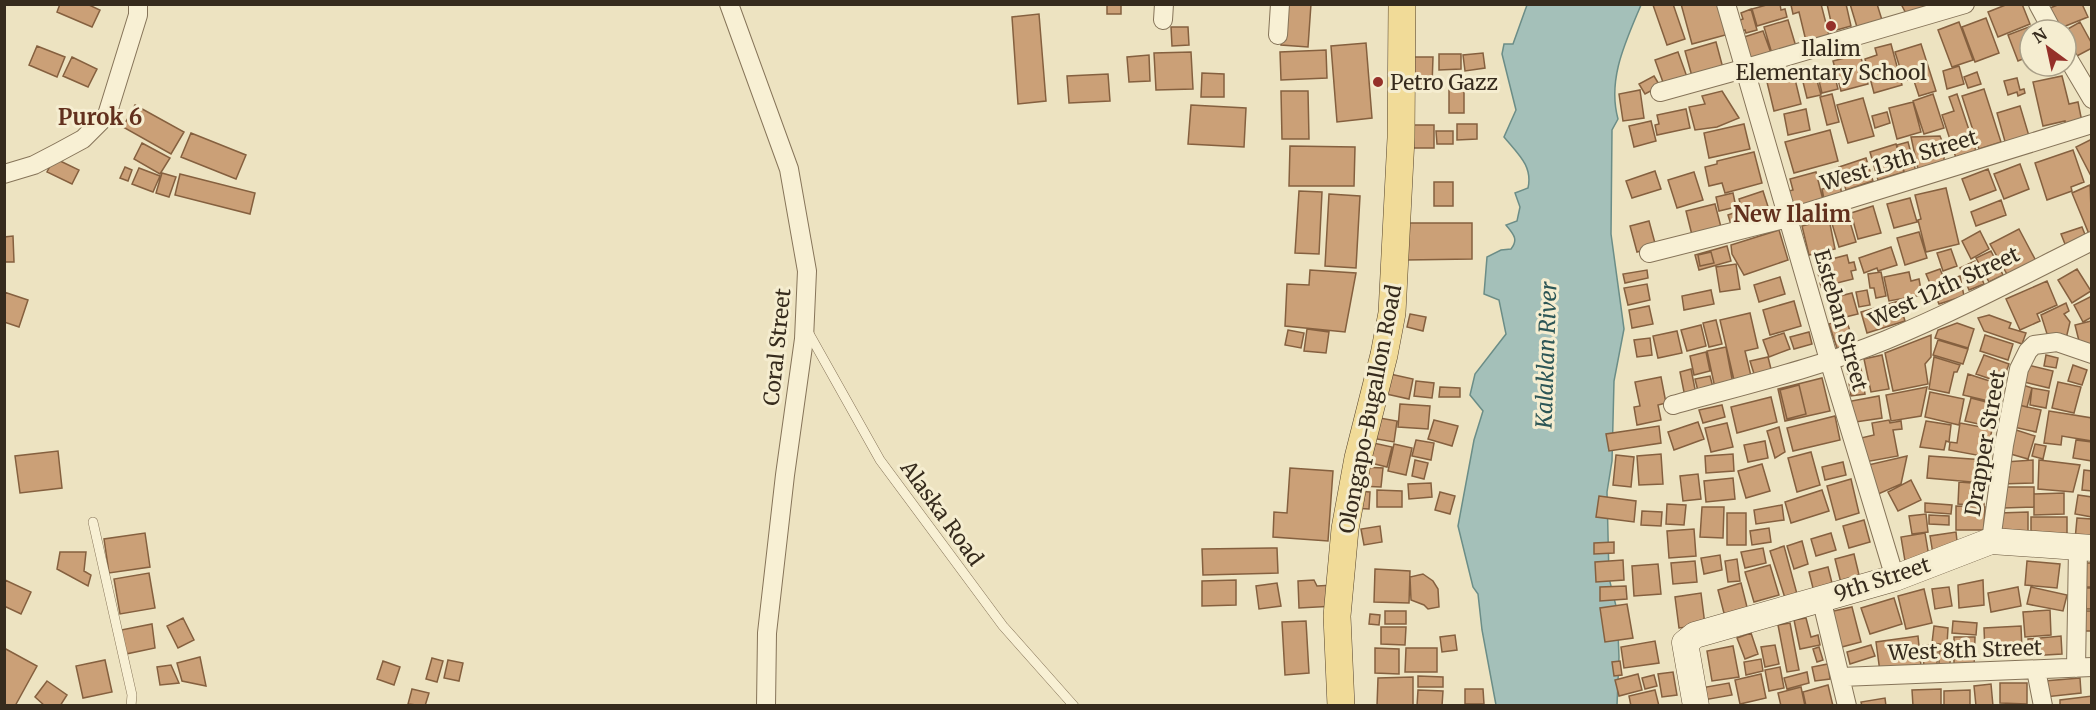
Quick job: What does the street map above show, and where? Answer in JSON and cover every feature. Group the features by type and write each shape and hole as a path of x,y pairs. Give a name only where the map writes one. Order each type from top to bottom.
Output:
{"main road":[{"name":"Olongapo-Bugallon Road","path":"1341,705 1337,616 1345,529 1358,458 1392,313 1401,138 1402,4"}],"street":[{"path":"4,174 34,165 83,139 107,115 116,101 138,15 138,4"},
{"name":"Coral Street","path":"729,4 789,169 807,271 804,325 784,476 767,633 766,705"},
{"path":"1278,34 1280,4"},
{"name":"Esteban Street","path":"1726,4 1743,69 1895,578"},
{"path":"1659,92 1965,4"},
{"path":"2038,4 2046,18"},
{"path":"2078,76 2091,99"},
{"name":"West 13th Street","path":"1649,253 1788,218 2091,124"},
{"name":"West 12th Street","path":"1673,405 1829,360 1885,340 2091,241"},
{"name":"Drapper Street","path":"1991,541 2004,445 2019,369 2028,351 2034,345 2057,342 2091,354"},
{"name":"9th Street","path":"1696,705 1686,650 1686,641 1695,635 1895,578 1991,541 2085,548"},
{"path":"2084,668 2085,548"},
{"path":"1821,598 1847,705"},
{"name":"West 8th Street","path":"1841,677 2084,668"},
{"path":"2036,670 2043,705"}],"lane":[{"name":"Alaska Road","path":"804,325 880,460 1002,626 1074,705"},
{"path":"93,522 132,695 131,705"}],"water":[{"name":"Kalaklan River","path":"1527,5 1641,5 1616,75 1615,104 1618,119 1612,130 1611,234 1624,329 1614,381 1612,461 1607,492 1609,578 1617,610 1619,657 1617,705 1496,705 1482,630 1478,594 1473,587 1458,526 1474,440 1483,411 1470,395 1475,374 1506,334 1499,300 1484,294 1487,257 1501,250 1511,249 1515,242 1514,237 1506,225 1517,221 1520,207 1515,193 1528,188 1526,167 1504,137 1516,110 1502,54 1504,44 1513,44"}],"building":[{"path":"60,4 87,4 100,10 92,27 57,12"},
{"path":"1107,4 1121,4 1121,14 1107,14"},
{"path":"1283,4 1311,4 1308,47 1281,45"},
{"path":"1673,4 1685,39 1667,45 1653,5"},
{"path":"1681,4 1721,4 1729,34 1692,44"},
{"path":"1780,4 1781,10 1785,9 1787,17 1757,26 1752,9"},
{"path":"1821,4 1829,35 1806,41 1799,12 1793,14 1791,5"},
{"path":"1827,4 1846,4 1851,26 1833,31"},
{"path":"1850,4 1877,4 1882,20 1857,27"},
{"path":"1901,4 1934,4 1909,19"},
{"path":"2008,4 2022,4 2028,18 2018,18 2018,29 1998,37 1988,12"},
{"path":"2060,4 2082,4 2088,17 2078,21 2078,18 2054,18 2050,8"},
{"path":"1751,9 1757,30 1746,33 1745,30 1737,32 1734,22 1743,19 1741,13"},
{"path":"1039,14 1046,101 1018,104 1012,17"},
{"path":"1986,18 1999,53 1975,62 1962,27"},
{"path":"1788,20 1797,50 1773,57 1764,27"},
{"path":"1959,22 1973,60 1952,67 1938,30"},
{"path":"2080,22 2092,48 2078,55 2078,23"},
{"path":"1171,27 1188,27 1189,45 1172,46"},
{"path":"1763,31 1771,53 1751,60 1744,37"},
{"path":"2018,31 2018,61 2008,35"},
{"path":"1716,42 1724,72 1693,80 1685,51"},
{"path":"1366,43 1372,118 1337,122 1331,46"},
{"path":"1891,44 1902,85 1874,93 1865,59 1877,55 1875,48"},
{"path":"1921,44 1936,91 1919,96 1913,78 1904,81 1895,52"},
{"path":"37,46 65,57 57,77 29,65"},
{"path":"1326,50 1327,78 1281,80 1280,52"},
{"path":"1191,52 1193,89 1156,90 1154,53"},
{"path":"1678,52 1687,77 1664,85 1655,60"},
{"path":"1483,53 1485,68 1465,71 1463,55"},
{"path":"1439,54 1461,54 1461,69 1439,70"},
{"path":"1860,54 1868,84 1841,91 1833,61"},
{"path":"1149,55 1150,81 1129,82 1127,57"},
{"path":"72,57 97,69 88,87 63,76"},
{"path":"1414,57 1433,57 1432,86 1413,85"},
{"path":"1959,66 1964,84 1947,89 1943,71"},
{"path":"1814,70 1821,95 1807,98 1801,74"},
{"path":"1977,72 1981,84 1968,88 1964,77"},
{"path":"1202,73 1224,74 1224,97 1201,97"},
{"path":"1834,73 1838,89 1822,93 1818,77"},
{"path":"1108,74 1110,101 1069,103 1067,76"},
{"path":"1794,75 1801,104 1774,111 1767,82"},
{"path":"1654,76 1660,86 1645,94 1639,84"},
{"path":"2017,78 2020,90 2024,89 2025,93 2018,96 2017,92 2008,95 2004,81"},
{"path":"2062,78 2069,104 2078,102 2082,122 2066,125 2065,121 2043,126 2033,82"},
{"path":"1984,89 2001,142 1979,149 1962,96"},
{"path":"1449,90 1464,90 1464,113 1449,113"},
{"path":"1640,90 1644,118 1623,121 1619,94"},
{"path":"1281,91 1308,91 1309,139 1282,139"},
{"path":"1722,91 1739,118 1717,127 1695,130 1689,107 1705,104 1702,96"},
{"path":"1832,94 1839,122 1827,125 1820,97"},
{"path":"1933,94 1944,128 1924,134 1913,101"},
{"path":"1957,94 1976,151 1956,158 1942,115 1954,111 1949,97"},
{"path":"1863,98 1874,136 1848,143 1837,105"},
{"path":"1913,102 1921,132 1897,139 1889,108"},
{"path":"135,105 184,132 171,154 123,127"},
{"path":"1191,105 1246,108 1244,147 1188,144"},
{"path":"2020,106 2029,136 2006,145 1997,113"},
{"path":"1686,109 1690,128 1657,135 1655,125 1659,124 1657,115"},
{"path":"1806,109 1810,130 1788,135 1784,114"},
{"path":"1887,112 1890,123 1875,128 1872,116"},
{"path":"1651,121 1656,141 1634,147 1629,126"},
{"path":"1457,124 1477,124 1477,139 1457,140"},
{"path":"1744,124 1750,149 1709,158 1704,133"},
{"path":"1412,125 1434,125 1434,148 1412,148"},
{"path":"1830,130 1838,161 1794,173 1785,142"},
{"path":"1436,131 1453,131 1453,144 1437,144"},
{"path":"191,133 246,155 236,179 181,157"},
{"path":"1940,136 1944,146 1944,165 1918,169 1911,137"},
{"path":"2092,139 2092,178 2076,147"},
{"path":"1908,142 1916,172 1905,175 1897,145"},
{"path":"142,143 170,158 160,174 134,159"},
{"path":"1896,144 1904,172 1878,180 1870,152"},
{"path":"1290,146 1355,147 1354,186 1289,186"},
{"path":"2073,150 2084,182 2071,187 2072,191 2047,200 2035,163"},
{"path":"1754,152 1762,183 1725,193 1722,183 1709,186 1705,167 1717,164 1717,161"},
{"path":"54,158 79,170 72,184 47,172"},
{"path":"1866,158 1873,181 1846,190 1839,167"},
{"path":"2020,164 2029,189 2004,199 1994,174"},
{"path":"125,167 132,170 128,181 120,178"},
{"path":"139,168 160,176 153,192 132,184"},
{"path":"1988,169 1996,190 1970,200 1962,179"},
{"path":"1655,171 1661,189 1632,198 1626,181"},
{"path":"1694,172 1703,200 1677,208 1668,180"},
{"path":"1816,172 1823,200 1789,209 1785,192 1793,190 1790,179"},
{"path":"162,173 176,177 169,197 156,193"},
{"path":"180,174 255,193 250,214 175,195"},
{"path":"1434,182 1453,182 1453,206 1434,206"},
{"path":"1840,185 1842,195 1824,199 1822,189"},
{"path":"2090,185 2092,233 2089,234 2072,193"},
{"path":"1946,188 1959,244 1926,252 1915,195"},
{"path":"1299,191 1322,192 1319,254 1295,253"},
{"path":"1763,191 1771,216 1732,228 1728,215 1742,210 1739,199"},
{"path":"1733,193 1736,207 1719,211 1716,197"},
{"path":"1329,194 1360,196 1356,268 1325,266"},
{"path":"1910,198 1917,222 1894,228 1887,204"},
{"path":"2001,200 2006,215 1976,226 1971,212"},
{"path":"1715,204 1722,231 1693,239 1686,211"},
{"path":"1873,206 1881,233 1858,239 1851,213"},
{"path":"1847,212 1856,242 1839,247 1830,217"},
{"path":"1829,219 1835,249 1809,255 1802,226"},
{"path":"1649,221 1656,247 1637,252 1630,226"},
{"path":"1406,223 1472,223 1472,259 1406,260"},
{"path":"2082,227 2086,237 2065,244 2061,234"},
{"path":"2019,229 2036,261 2008,276 1990,244"},
{"path":"1779,230 1788,260 1744,275 1732,254 1731,245"},
{"path":"1980,231 1989,249 1971,259 1962,241"},
{"path":"1919,232 1927,258 1905,265 1897,238"},
{"path":"13,236 14,262 4,262 4,237"},
{"path":"1727,246 1731,261 1699,270 1695,255"},
{"path":"1891,247 1897,265 1864,273 1859,258"},
{"path":"1951,249 1957,266 1943,271 1937,253"},
{"path":"1991,251 2003,275 1989,282 1976,258"},
{"path":"1711,252 1714,263 1700,266 1698,255"},
{"path":"1847,255 1849,263 1854,262 1856,270 1851,271 1853,279 1821,287 1816,263"},
{"path":"1975,261 1984,284 1969,290 1960,268"},
{"path":"1736,264 1740,289 1720,292 1716,267"},
{"path":"1940,269 1945,281 1960,276 1964,296 1939,304 1926,274"},
{"path":"2077,269 2091,291 2072,303 2058,280"},
{"path":"1310,270 1356,273 1345,332 1285,326 1287,284 1309,285"},
{"path":"1647,270 1648,278 1625,283 1623,274"},
{"path":"1881,272 1886,296 1876,298 1874,288 1870,288 1868,274"},
{"path":"1909,272 1911,281 1919,279 1922,295 1889,301 1884,277"},
{"path":"1780,277 1785,294 1759,302 1754,285"},
{"path":"2047,281 2057,305 2037,314 2040,321 2020,330 2006,299"},
{"path":"1647,284 1650,300 1628,305 1624,288"},
{"path":"1711,290 1714,304 1684,310 1682,296"},
{"path":"1867,290 1870,305 1859,307 1856,292"},
{"path":"4,292 28,300 19,327 4,322"},
{"path":"1852,293 1858,314 1837,319 1832,298"},
{"path":"2092,296 2092,317 2083,322 2074,305"},
{"path":"1794,301 1801,326 1770,335 1763,310"},
{"path":"1899,301 1905,321 1867,333 1861,312"},
{"path":"2066,303 2069,311 2064,314 2070,322 2065,343 2048,337 2041,315"},
{"path":"1649,306 1653,324 1632,328 1629,310"},
{"path":"1750,313 1758,348 1745,351 1751,376 1734,380 1720,320"},
{"path":"1410,314 1426,317 1423,331 1407,327"},
{"path":"1989,315 2011,323 2009,328 2026,333 2022,344 1984,331 1978,318"},
{"path":"1846,319 1855,346 1838,351 1829,324"},
{"path":"1716,320 1722,344 1709,347 1703,323"},
{"path":"2091,321 2092,346 2081,349 2075,325"},
{"path":"1957,323 1974,329 1968,348 1935,338 1938,330"},
{"path":"1701,325 1706,346 1687,351 1681,330"},
{"path":"1307,329 1329,332 1326,353 1304,351"},
{"path":"1288,330 1304,333 1301,348 1285,345"},
{"path":"1677,331 1682,353 1658,358 1653,336"},
{"path":"1809,332 1812,344 1794,349 1790,337"},
{"path":"1784,333 1790,349 1769,357 1763,340"},
{"path":"1931,335 1931,357 1925,364 1928,384 1893,391 1885,353"},
{"path":"1985,335 2013,344 2008,360 1980,351"},
{"path":"1650,338 1652,355 1637,357 1634,340"},
{"path":"1938,340 1968,349 1963,364 1933,355"},
{"path":"1726,347 1733,384 1715,388 1707,351"},
{"path":"1706,352 1710,371 1694,375 1690,356"},
{"path":"1882,355 1889,389 1871,392 1864,359"},
{"path":"1984,355 2009,364 2002,383 1976,374"},
{"path":"2046,355 2058,358 2056,368 2044,366"},
{"path":"1768,357 1772,373 1755,377 1750,361"},
{"path":"1934,357 1960,365 1957,372 1954,372 1949,393 1929,389"},
{"path":"2028,365 2053,371 2049,388 2024,382"},
{"path":"2073,365 2087,370 2082,385 2068,381"},
{"path":"1861,368 1865,394 1851,396 1847,370"},
{"path":"1691,369 1696,394 1685,397 1680,372"},
{"path":"1381,372 1413,379 1409,399 1377,392"},
{"path":"1968,374 2002,385 1997,403 1963,395"},
{"path":"1710,376 1714,391 1699,395 1695,379"},
{"path":"1661,377 1666,403 1658,405 1661,420 1637,425 1634,407 1640,406 1635,382"},
{"path":"1822,378 1830,411 1785,421 1778,389"},
{"path":"1416,381 1434,383 1432,398 1414,396"},
{"path":"2058,382 2081,387 2074,413 2052,408"},
{"path":"2020,384 2032,388 2027,407 2015,404"},
{"path":"1799,385 1806,414 1787,419 1780,390"},
{"path":"1440,387 1460,388 1460,397 1439,397"},
{"path":"1927,387 1921,416 1891,421 1886,395"},
{"path":"2032,388 2049,391 2046,408 2030,405"},
{"path":"1930,392 1964,399 1959,425 1925,417"},
{"path":"1879,396 1882,418 1849,423 1846,402"},
{"path":"1771,397 1777,422 1737,433 1731,407"},
{"path":"1971,398 1998,405 1992,427 1965,421"},
{"path":"1400,404 1430,406 1428,429 1398,427"},
{"path":"2014,404 2041,410 2036,432 2009,426"},
{"path":"1722,405 1725,417 1703,423 1699,410"},
{"path":"2049,411 2092,418 2092,441 2062,436 2061,445 2044,443"},
{"path":"1835,416 1840,440 1793,451 1787,428"},
{"path":"1374,417 1397,421 1394,442 1371,438"},
{"path":"1434,420 1458,426 1452,446 1428,439"},
{"path":"1889,420 1890,423 1901,421 1902,429 1893,430 1898,456 1865,462 1861,438 1874,435 1872,423"},
{"path":"1926,421 1951,425 1949,442 1946,441 1944,450 1920,447"},
{"path":"1698,422 1704,439 1674,450 1668,432"},
{"path":"1727,423 1733,447 1711,452 1705,428"},
{"path":"1960,423 1992,429 1987,457 1949,450 1950,442 1957,443"},
{"path":"1659,426 1661,443 1609,451 1606,434"},
{"path":"1779,427 1785,452 1775,458 1767,431"},
{"path":"2013,429 2035,436 2028,459 2007,453"},
{"path":"1416,440 1434,443 1431,460 1412,456"},
{"path":"2076,440 2092,442 2092,461 2073,458"},
{"path":"1364,441 1392,447 1387,467 1359,460"},
{"path":"1765,441 1768,458 1748,462 1744,445"},
{"path":"1394,444 1412,448 1406,475 1388,471"},
{"path":"2035,444 2046,446 2043,459 2032,456"},
{"path":"58,451 62,488 20,493 15,456"},
{"path":"1811,452 1820,485 1797,492 1788,458"},
{"path":"1661,454 1663,484 1639,485 1637,456"},
{"path":"1733,454 1734,471 1706,473 1705,456"},
{"path":"1616,455 1634,457 1631,487 1613,485"},
{"path":"1907,456 1901,484 1876,495 1868,465"},
{"path":"1929,456 1985,460 1983,483 1927,478"},
{"path":"1415,460 1428,463 1424,479 1412,476"},
{"path":"2033,460 2033,483 2000,484 2005,462"},
{"path":"2039,460 2080,465 2073,492 2038,489"},
{"path":"1843,462 1846,475 1825,480 1822,467"},
{"path":"1762,464 1770,491 1746,498 1738,471"},
{"path":"1361,467 1383,468 1381,487 1359,486"},
{"path":"1290,468 1333,471 1328,541 1273,537 1274,512 1287,513"},
{"path":"2084,470 2092,471 2092,491 2082,490"},
{"path":"1698,474 1701,499 1683,501 1680,476"},
{"path":"1733,478 1735,499 1706,502 1704,481"},
{"path":"1851,479 1859,513 1836,520 1827,486"},
{"path":"1911,480 1921,500 1898,511 1888,492"},
{"path":"1959,482 1985,484 1984,506 1958,504"},
{"path":"1431,483 1432,497 1409,499 1408,484"},
{"path":"2003,487 2034,487 2034,507 2003,508"},
{"path":"1377,490 1402,491 1402,507 1377,507"},
{"path":"1822,490 1829,511 1791,523 1785,502"},
{"path":"1354,491 1370,492 1369,509 1352,508"},
{"path":"1440,492 1455,496 1450,514 1435,510"},
{"path":"2064,493 2064,514 2034,515 2034,494"},
{"path":"2078,495 2092,497 2092,517 2075,514"},
{"path":"1599,496 1636,501 1634,522 1596,517"},
{"path":"1925,503 1952,505 1951,514 1925,512"},
{"path":"1667,504 1686,505 1684,525 1666,524"},
{"path":"1782,505 1784,520 1756,524 1754,510"},
{"path":"1956,506 1985,507 1984,530 1956,530"},
{"path":"1702,507 1724,507 1723,538 1700,537"},
{"path":"1642,511 1662,512 1661,526 1641,525"},
{"path":"2028,512 2028,536 1999,536 1999,513"},
{"path":"1727,513 1746,513 1746,545 1727,545"},
{"path":"1926,514 1928,532 1912,534 1909,516"},
{"path":"1929,515 1949,516 1949,525 1929,524"},
{"path":"2031,517 2067,517 2067,539 2031,539"},
{"path":"2077,518 2092,519 2092,541 2075,540"},
{"path":"1864,520 1870,542 1849,548 1843,526"},
{"path":"1380,526 1382,542 1364,545 1361,529"},
{"path":"1769,528 1771,542 1752,545 1750,531"},
{"path":"1694,529 1696,556 1669,558 1667,531"},
{"path":"1956,532 1958,550 1933,554 1930,536"},
{"path":"145,533 150,567 109,573 104,539"},
{"path":"1831,533 1836,550 1816,556 1811,539"},
{"path":"1925,533 1929,557 1905,561 1901,537"},
{"path":"1802,541 1808,564 1794,569 1787,546"},
{"path":"1614,542 1614,553 1594,554 1594,543"},
{"path":"1784,546 1797,594 1785,598 1770,551"},
{"path":"1277,548 1278,573 1203,575 1202,549"},
{"path":"1763,548 1766,563 1745,568 1741,552"},
{"path":"60,552 86,552 84,571 91,575 88,586 57,569"},
{"path":"1854,554 1860,579 1841,583 1835,559"},
{"path":"1720,555 1722,570 1704,574 1701,558"},
{"path":"1737,559 1740,581 1728,582 1725,561"},
{"path":"1623,560 1624,580 1596,582 1595,562"},
{"path":"1695,561 1697,582 1673,584 1671,563"},
{"path":"2027,561 2060,564 2057,588 2025,585"},
{"path":"2085,563 2092,563 2092,587 2086,587"},
{"path":"1658,564 1661,594 1634,596 1632,566"},
{"path":"1770,565 1779,595 1754,602 1745,572"},
{"path":"1828,567 1833,587 1814,592 1809,572"},
{"path":"1375,569 1410,571 1409,603 1374,602"},
{"path":"149,573 155,608 120,614 114,579"},
{"path":"1423,574 1433,581 1438,589 1439,607 1428,609 1411,600 1410,577"},
{"path":"5,580 31,592 21,614 4,606"},
{"path":"1236,580 1236,605 1202,606 1202,581"},
{"path":"1314,580 1317,586 1334,585 1335,606 1299,608 1298,581"},
{"path":"1983,580 1984,605 1959,608 1958,585"},
{"path":"1277,583 1281,606 1259,609 1256,586"},
{"path":"1741,583 1748,611 1725,617 1718,590"},
{"path":"1626,586 1627,599 1600,601 1600,587"},
{"path":"1949,587 1952,606 1935,609 1932,589"},
{"path":"2018,587 2021,606 1991,612 1988,593"},
{"path":"2031,587 2067,595 2063,611 2027,604"},
{"path":"2083,588 2092,588 2092,609 2083,609"},
{"path":"1924,589 1932,623 1906,629 1898,596"},
{"path":"1701,593 1705,625 1679,628 1675,597"},
{"path":"1894,598 1902,624 1870,634 1861,608"},
{"path":"1627,604 1633,638 1605,642 1600,608"},
{"path":"1852,607 1861,642 1838,648 1829,612"},
{"path":"2050,610 2051,635 2025,637 2023,612"},
{"path":"1385,611 1406,611 1406,624 1385,624"},
{"path":"2081,611 2092,611 2092,631 2081,631"},
{"path":"1370,614 1380,615 1379,625 1369,624"},
{"path":"183,618 194,640 178,648 167,626"},
{"path":"1806,618 1811,637 1818,635 1820,645 1800,649 1794,620"},
{"path":"1306,621 1309,673 1285,675 1282,622"},
{"path":"1953,621 1977,623 1976,635 1952,633"},
{"path":"1790,623 1799,670 1787,672 1778,625"},
{"path":"152,624 155,648 126,654 121,630"},
{"path":"1934,626 1948,628 1947,645 1932,643"},
{"path":"2021,626 2022,650 1985,652 1984,628"},
{"path":"1381,627 1406,627 1405,645 1381,644"},
{"path":"1751,633 1758,654 1745,659 1737,638"},
{"path":"1455,635 1457,650 1442,652 1440,637"},
{"path":"1918,636 1921,666 1880,672 1876,642"},
{"path":"2061,636 2062,654 2029,656 2028,639"},
{"path":"1954,637 1975,637 1974,669 1954,669"},
{"path":"1655,641 1659,663 1624,668 1621,647"},
{"path":"1775,645 1779,664 1765,667 1761,647"},
{"path":"1871,645 1875,656 1850,664 1847,652"},
{"path":"1923,645 1937,645 1937,671 1924,671"},
{"path":"1733,646 1739,677 1712,681 1707,651"},
{"path":"1819,647 1823,660 1817,662 1813,649"},
{"path":"4,648 37,666 15,706 4,705"},
{"path":"1375,648 1399,649 1399,674 1375,673"},
{"path":"1406,648 1437,648 1437,672 1405,672"},
{"path":"1939,651 1950,651 1950,671 1939,671"},
{"path":"200,657 206,686 182,681 177,663"},
{"path":"432,658 443,661 437,682 426,679"},
{"path":"1761,659 1763,671 1746,675 1744,662"},
{"path":"105,660 112,692 83,698 76,666"},
{"path":"448,660 463,663 459,681 444,678"},
{"path":"383,661 400,667 394,685 377,679"},
{"path":"1620,661 1622,675 1614,676 1612,662"},
{"path":"1828,664 1830,679 1815,681 1812,667"},
{"path":"171,665 179,683 160,685 157,667"},
{"path":"1780,667 1784,688 1769,691 1765,670"},
{"path":"1673,672 1677,695 1662,697 1658,674"},
{"path":"1807,672 1809,683 1787,689 1784,678"},
{"path":"1638,674 1642,690 1619,696 1615,680"},
{"path":"1761,674 1766,698 1740,704 1735,680"},
{"path":"1654,675 1657,686 1645,689 1642,678"},
{"path":"1418,676 1443,677 1443,687 1418,687"},
{"path":"1413,677 1413,706 1377,706 1378,678"},
{"path":"2080,678 2081,693 2045,697 2044,681"},
{"path":"47,681 67,695 60,706 45,706 35,697"},
{"path":"1729,683 1732,695 1698,701 1695,689"},
{"path":"2000,683 2027,683 2027,704 2000,703"},
{"path":"1991,684 1993,706 1976,706 1974,686"},
{"path":"1828,685 1833,706 1806,706 1803,692"},
{"path":"1801,687 1805,706 1781,706 1778,693"},
{"path":"412,689 429,693 425,706 408,704"},
{"path":"1465,689 1483,689 1484,704 1465,704"},
{"path":"1941,689 1941,706 1913,706 1912,690"},
{"path":"1418,690 1443,691 1442,706 1417,706"},
{"path":"1655,690 1659,706 1631,706 1629,696"},
{"path":"1970,690 1970,706 1944,706 1944,691"},
{"path":"2092,696 2092,706 2060,706 2060,700"},
{"path":"1885,698 1886,706 1862,706 1861,702"}],"place":[{"name":"Ilalim Elementary School","path":"1831,26"},
{"name":"Petro Gazz","path":"1378,82"}],"district":[{"name":"Purok 6","path":"100,117"},
{"name":"New Ilalim","path":"1792,214"}]}
